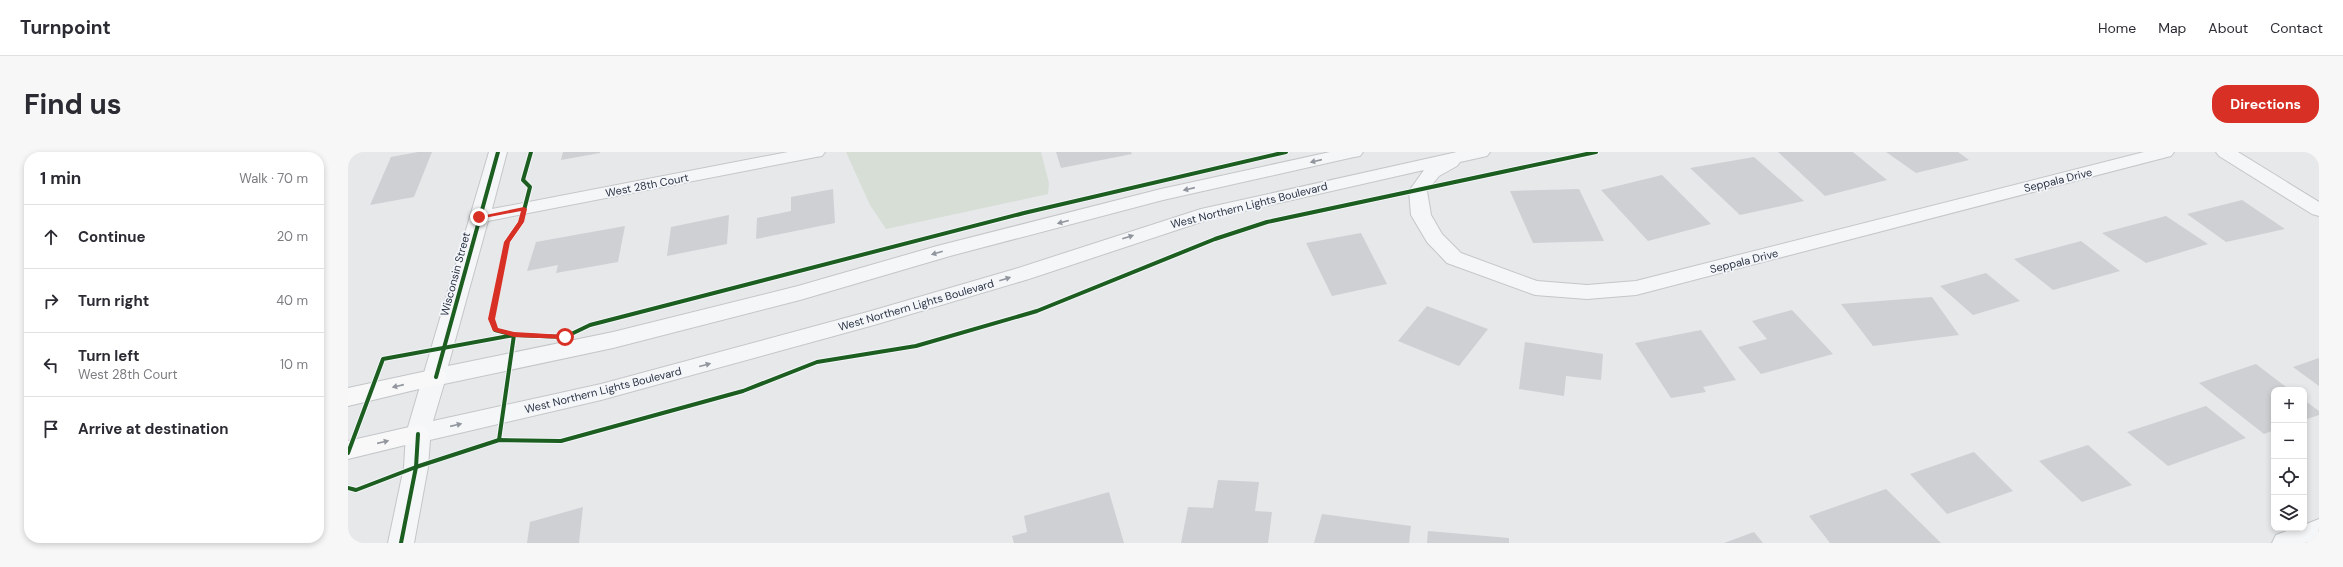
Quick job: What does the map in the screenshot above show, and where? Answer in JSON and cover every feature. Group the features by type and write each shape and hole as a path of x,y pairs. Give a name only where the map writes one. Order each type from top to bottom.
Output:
{"main road":[{"path":"348,397 436,377"},
{"name":"West Northern Lights Boulevard","path":"348,450 418,434"}],"street":[{"name":"Wisconsin Street","path":"401,543 416,467 418,434 436,377 498,152"},
{"name":"West 28th Court","path":"479,217 816,152"},
{"path":"436,377 620,338 800,293 944,251 1161,195 1354,152"},
{"path":"1363,152 1379,174"},
{"name":"Seppala Drive","path":"1471,154 1432,172 1418,191 1421,216 1434,238 1454,258 1535,288 1587,292 1636,288 2165,152"},
{"path":"2225,152 2319,210"},
{"name":"West Northern Lights Boulevard","path":"418,434 601,392 753,352 1022,274 1208,213 1471,154"},
{"path":"2285,543 2319,530"}],"shaded area":[{"path":"846,152 1041,152 1049,183 1048,194 886,229 870,205"}],"building":[{"path":"418,152 432,152 414,197 370,205 391,157"},
{"path":"563,152 600,152 600,153 561,160"},
{"path":"1056,152 1131,152 1132,154 1061,168"},
{"path":"1778,152 1853,152 1887,180 1825,196"},
{"path":"1886,152 1958,152 1969,160 1916,173"},
{"path":"2308,152 2319,152 2319,158"},
{"path":"1754,157 1804,201 1740,215 1690,168"},
{"path":"1662,175 1711,224 1648,241 1601,190"},
{"path":"833,189 835,223 756,239 757,218 791,211 791,197"},
{"path":"1579,189 1604,241 1533,243 1510,191"},
{"path":"2242,200 2285,229 2226,242 2187,214"},
{"path":"729,215 727,244 667,256 671,227"},
{"path":"2166,216 2208,244 2146,263 2102,233"},
{"path":"625,226 618,262 556,273 558,265 527,271 536,242"},
{"path":"1361,233 1387,284 1332,296 1306,243"},
{"path":"2081,241 2120,271 2053,290 2014,259"},
{"path":"1986,273 2020,301 1973,315 1940,286"},
{"path":"1932,297 1959,335 1873,346 1841,304"},
{"path":"1427,306 1488,329 1459,366 1398,341"},
{"path":"1792,310 1833,354 1761,374 1738,347 1767,339 1752,321"},
{"path":"1701,330 1736,380 1703,387 1706,392 1671,398 1635,343"},
{"path":"1525,342 1603,354 1601,380 1566,376 1564,396 1519,389"},
{"path":"2319,358 2319,386 2293,367"},
{"path":"2256,364 2286,387 2271,387 2271,431 2264,434 2199,383"},
{"path":"2307,402 2319,411 2319,415 2307,419"},
{"path":"2206,406 2246,438 2168,466 2127,432"},
{"path":"2088,445 2132,485 2082,502 2039,461"},
{"path":"1974,452 2013,491 1947,514 1910,474"},
{"path":"1218,480 1259,482 1255,511 1272,512 1268,543 1181,543 1188,507 1213,508"},
{"path":"1886,489 1941,543 1830,543 1809,516"},
{"path":"1109,492 1124,543 1014,543 1012,536 1027,532 1024,516"},
{"path":"583,507 579,543 527,543 530,522"},
{"path":"1322,514 1411,526 1409,543 1314,543"},
{"path":"1428,531 1509,538 1509,543 1427,543"},
{"path":"1754,532 1763,543 1724,543"}],"cycle path":[{"path":"436,377 498,152"},
{"path":"531,152 523,180 530,187 521,222 507,242 491,319 495,330 514,335 565,337 590,325 1024,213 1111,191 1286,152"},
{"path":"348,488 356,490 416,467 499,440 561,441 743,391 817,362 916,346 1037,311 1215,239 1267,222 1596,152"},
{"path":"348,453 383,359 514,335 499,440"},
{"path":"401,543 416,467 418,434"}],"route":[{"path":"479,217 524,209 521,222 507,242 491,319 495,330 514,335 565,337"}]}
